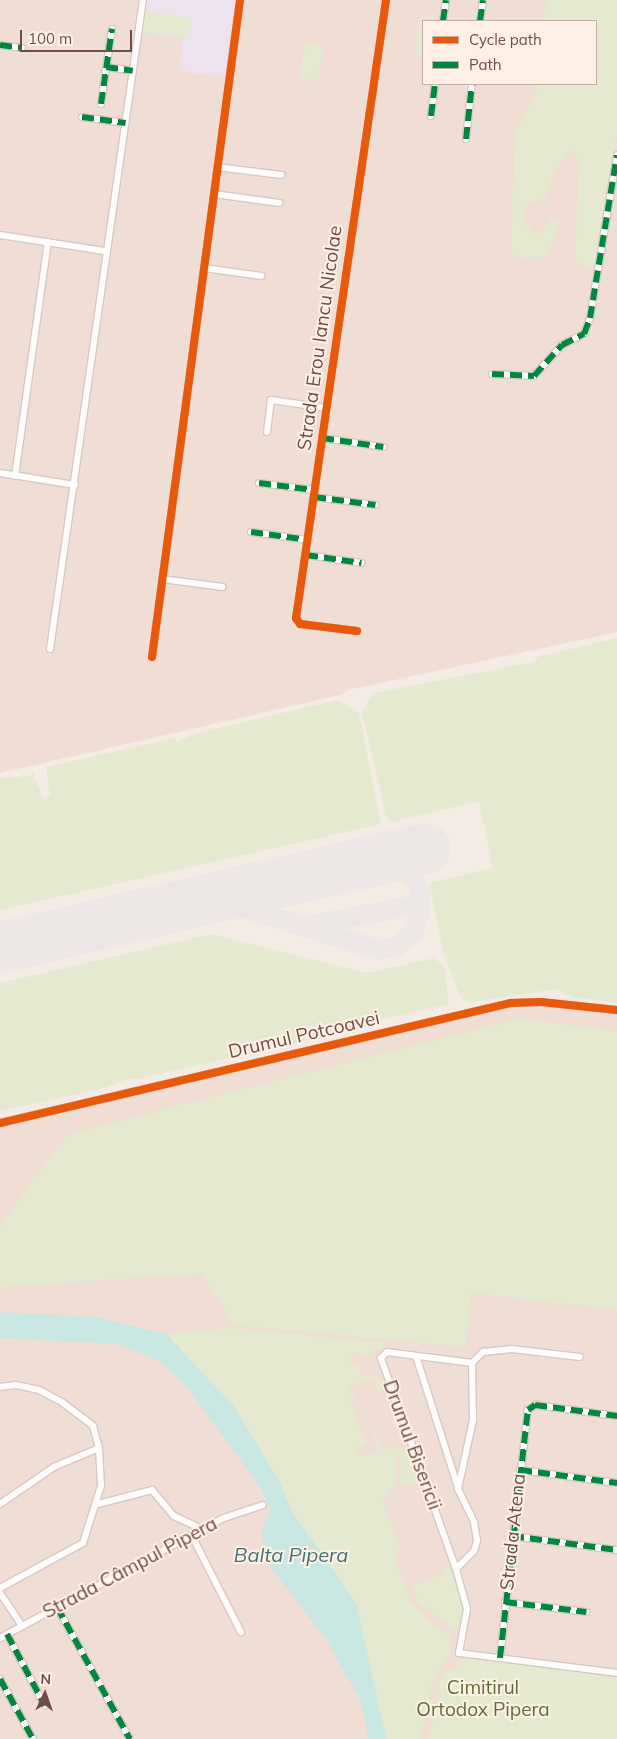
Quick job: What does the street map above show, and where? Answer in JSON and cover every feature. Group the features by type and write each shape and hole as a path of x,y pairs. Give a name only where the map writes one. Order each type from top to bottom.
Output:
{"street":[{"path":"50,649 75,485 105,251 126,123 143,0"},
{"path":"152,656 240,0"},
{"name":"Strada Erou Iancu Nicolae","path":"357,631 298,622 326,408 386,0"},
{"path":"443,20 446,0"},
{"path":"480,20 483,0"},
{"path":"101,104 112,29"},
{"path":"0,45 22,48"},
{"path":"106,67 133,71"},
{"path":"431,116 435,85"},
{"path":"466,139 472,85"},
{"path":"82,117 126,123"},
{"path":"492,374 534,376 562,345 584,334 590,318 617,155"},
{"path":"217,167 282,176"},
{"path":"214,194 279,203"},
{"path":"0,235 105,251"},
{"path":"15,476 48,242"},
{"path":"204,268 261,276"},
{"path":"267,432 271,400 326,408"},
{"path":"322,438 383,447"},
{"path":"0,473 75,485"},
{"path":"259,483 375,505"},
{"path":"251,532 308,540"},
{"path":"306,555 361,563"},
{"path":"162,579 222,587"},
{"name":"Drumul Potcoavei","path":"0,1123 511,1003 541,1002 617,1010"},
{"path":"472,1363 483,1352 512,1349 580,1357"},
{"name":"Drumul Bisericii","path":"458,1489 473,1420 472,1363 387,1352 381,1358 456,1568 467,1609 459,1653 617,1673"},
{"name":"Drumul Bisericii","path":"416,1356 458,1489 474,1522 477,1540 474,1550 456,1568"},
{"path":"0,1387 16,1385 39,1390 63,1403 89,1421 99,1439 102,1472 98,1504 83,1544 0,1588"},
{"name":"Strada Atena","path":"500,1658 512,1536 530,1406 617,1416"},
{"path":"0,1504 54,1467 99,1448"},
{"path":"520,1470 617,1483"},
{"path":"98,1504 152,1490 174,1516 204,1530"},
{"name":"Strada Câmpul Pipera","path":"0,1638 192,1536 263,1505"},
{"path":"192,1536 241,1632"},
{"path":"512,1536 617,1550"},
{"path":"0,1593 22,1626"},
{"path":"505,1602 586,1612"},
{"path":"56,1607 130,1739"},
{"path":"7,1634 44,1706"},
{"path":"0,1679 33,1739"}],"shaded area":[{"path":"0,0 617,0 617,632 348,690 344,694 0,773"},
{"path":"146,0 235,0 225,77 179,71 183,38 141,32"},
{"path":"538,999 617,1008 617,1739 0,1739 0,1118 458,1013"}],"green space":[{"path":"546,0 617,0 617,135 596,262 589,268 575,261 579,160 570,151 556,168 545,199 529,203 525,209 525,222 535,234 543,233 549,219 557,220 559,227 545,257 516,258 511,249 515,130 534,98 537,85 597,85 597,20 543,20"},
{"path":"144,11 192,18 189,38 141,32"},
{"path":"420,16 438,18 422,20 422,55 415,54"},
{"path":"305,42 324,45 318,82 299,79"},
{"path":"617,638 617,1003 572,997 556,989 470,1002 461,999 444,955 429,883 493,868 479,801 391,822 386,815 362,712 374,693 535,662 537,657"},
{"path":"338,700 359,713 381,824 0,910 0,778 31,776 32,770 43,798 50,796 46,767 175,738 177,742 194,734"},
{"path":"211,934 367,973 434,958 444,966 449,1004 375,1021 370,1026 138,1079 131,1078 100,1089 0,1111 0,983"},
{"path":"521,1018 617,1032 617,1310 471,1293 465,1347 233,1325 202,1274 0,1287 0,1226 55,1150 72,1133"},
{"path":"233,1328 383,1343 385,1349 373,1350 371,1356 352,1353 350,1359 354,1365 360,1366 360,1376 378,1376 384,1391 378,1393 374,1378 346,1387 358,1400 351,1403 366,1443 356,1447 359,1456 379,1452 373,1434 376,1433 382,1450 397,1445 399,1451 406,1448 419,1482 401,1486 400,1454 395,1456 398,1468 393,1489 383,1501 401,1552 395,1555 410,1601 433,1625 451,1635 449,1654 433,1681 420,1739 386,1739 356,1603 293,1513 279,1481 233,1405 166,1334"},
{"path":"449,1566 463,1604 461,1626 454,1629 419,1603 413,1585 444,1574 441,1569"},
{"name":"Cimitirul Ortodox Pipera","path":"474,1657 617,1676 617,1739 429,1739 442,1675"}],"water":[{"name":"Balta Pipera","path":"0,1312 96,1317 166,1334 233,1405 279,1481 293,1513 356,1603 386,1739 368,1739 362,1703 326,1639 265,1560 262,1529 271,1509 261,1488 187,1387 160,1361 119,1344 0,1338"}],"taxiway":[{"path":"194,902 237,906 379,950 398,946 412,934 420,912 420,891 403,860 386,850 357,847 332,857 317,873"},
{"path":"312,925 421,904"}],"runway":[{"path":"0,947 425,848"}],"marked path":[{"path":"443,20 446,0"},
{"path":"480,20 483,0"},
{"path":"101,104 112,29"},
{"path":"0,45 22,48"},
{"path":"106,67 133,71"},
{"path":"431,116 435,85"},
{"path":"466,139 472,85"},
{"path":"82,117 126,123"},
{"path":"492,374 534,376 562,345 584,334 590,318 617,155"},
{"path":"322,438 383,447"},
{"path":"259,483 314,490"},
{"path":"314,497 375,505"},
{"path":"251,532 308,540"},
{"path":"306,555 361,563"},
{"path":"500,1658 528,1410 535,1405 617,1416"},
{"path":"520,1470 617,1483"},
{"path":"512,1536 617,1550"},
{"path":"505,1602 586,1612"},
{"path":"57,1607 130,1739"},
{"path":"7,1634 45,1706"},
{"path":"0,1679 33,1739"}],"cycle path":[{"path":"152,657 240,0"},
{"path":"357,631 300,624 296,618 386,0"},
{"path":"0,1123 511,1003 541,1002 617,1010"}]}
